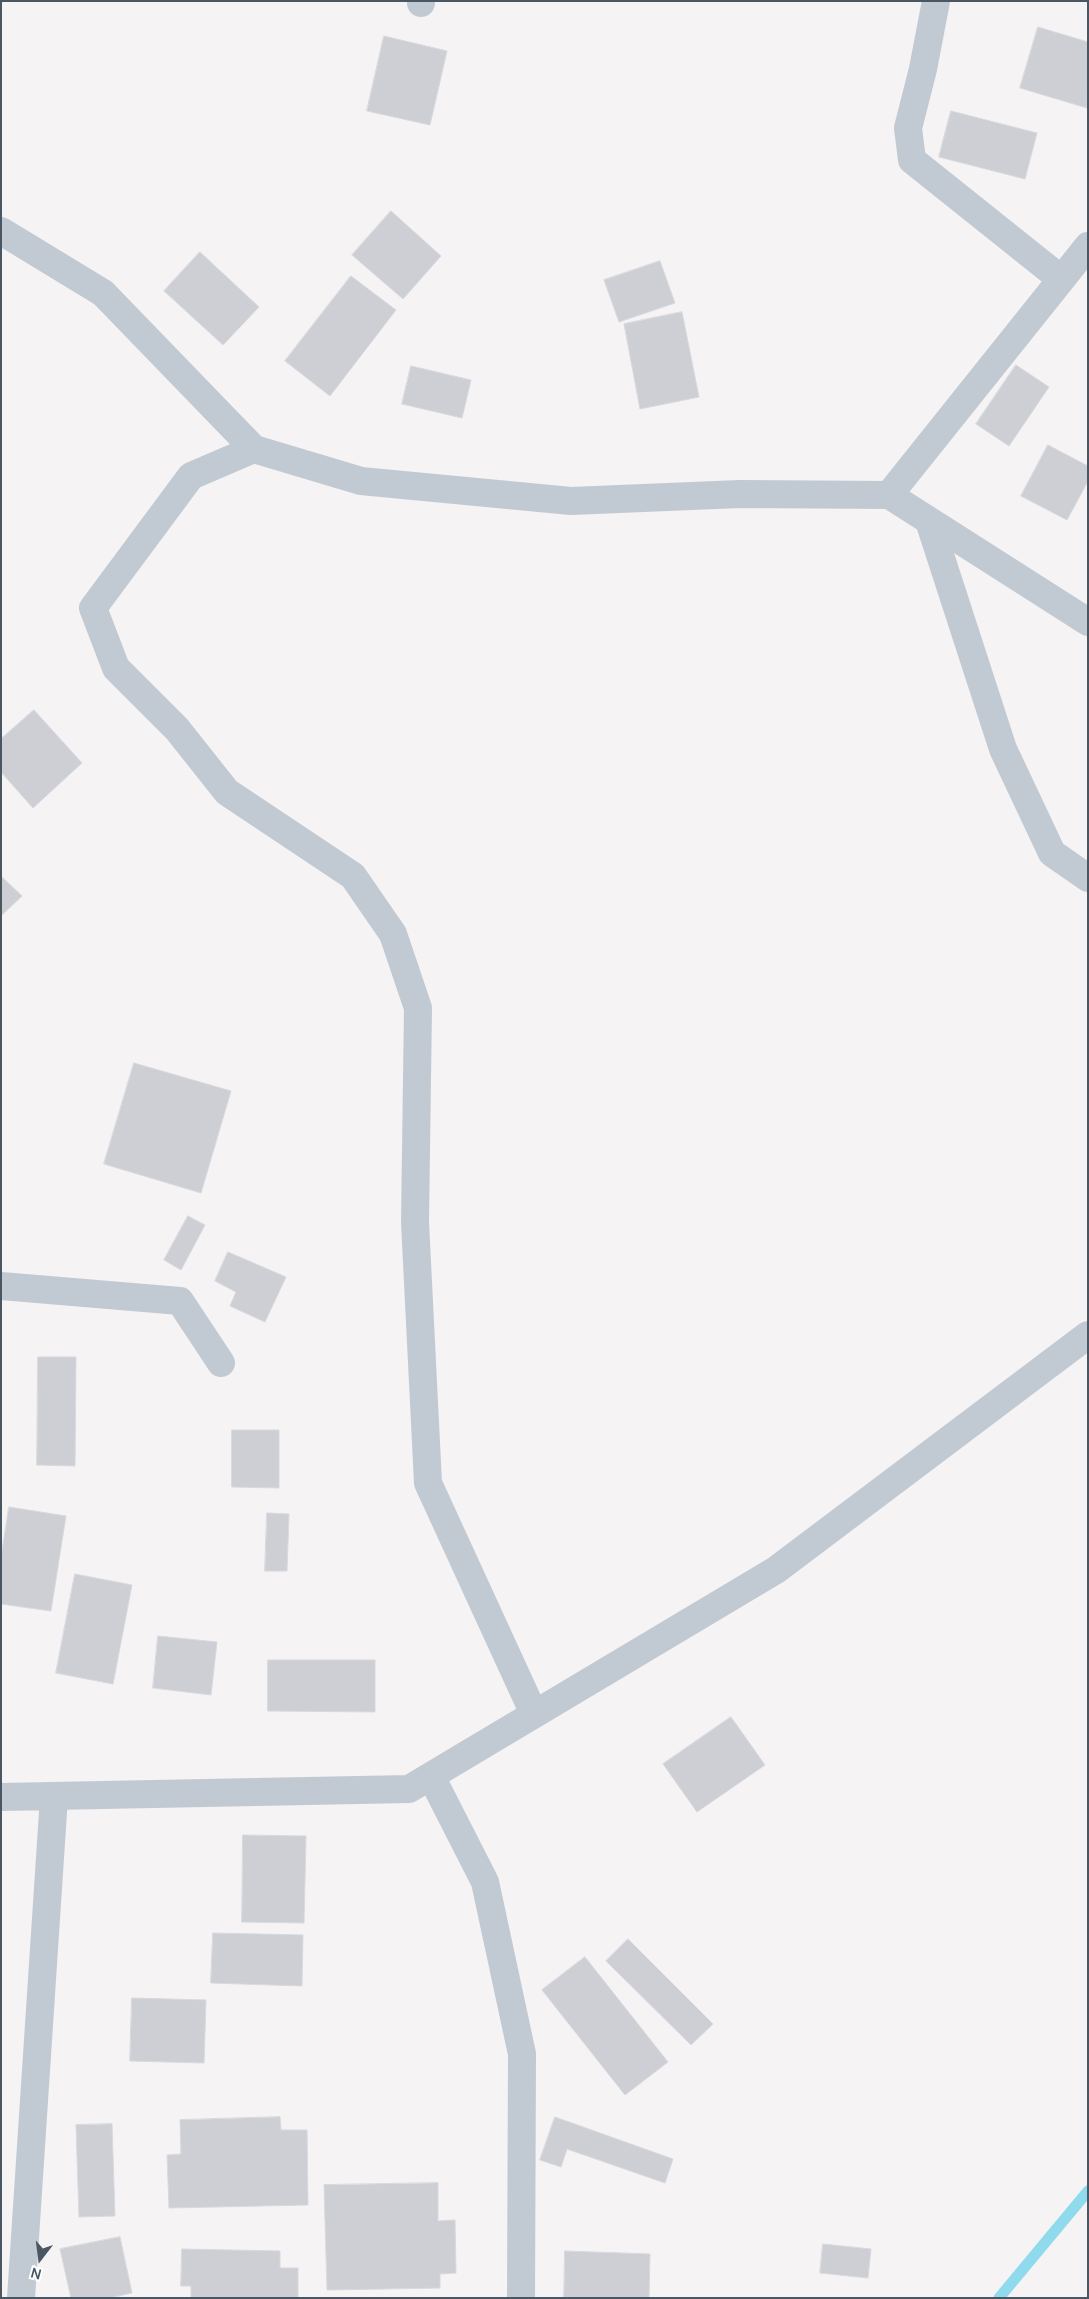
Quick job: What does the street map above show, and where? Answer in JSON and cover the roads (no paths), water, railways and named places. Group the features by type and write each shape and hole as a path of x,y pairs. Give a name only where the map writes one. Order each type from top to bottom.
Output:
{"street":[{"path":"936,1 908,128 912,160 1061,279"},
{"path":"1,231 103,293 254,449 361,481 571,501 740,494 889,495 1088,622"},
{"path":"889,495 1088,246"},
{"path":"254,449 191,476 93,608 116,668 176,729 227,792 353,876 393,934 418,1008 415,1222 428,1483 534,1714"},
{"path":"929,521 1003,749 1052,852 1088,878"},
{"path":"1,1286 180,1301 221,1363"},
{"path":"1,1798 409,1789 776,1570 1088,1335"},
{"path":"431,1776 485,1882 522,2054 521,2298"},
{"path":"21,2298 54,1797"}],"waterway":[{"path":"999,2298 1088,2191"}]}
